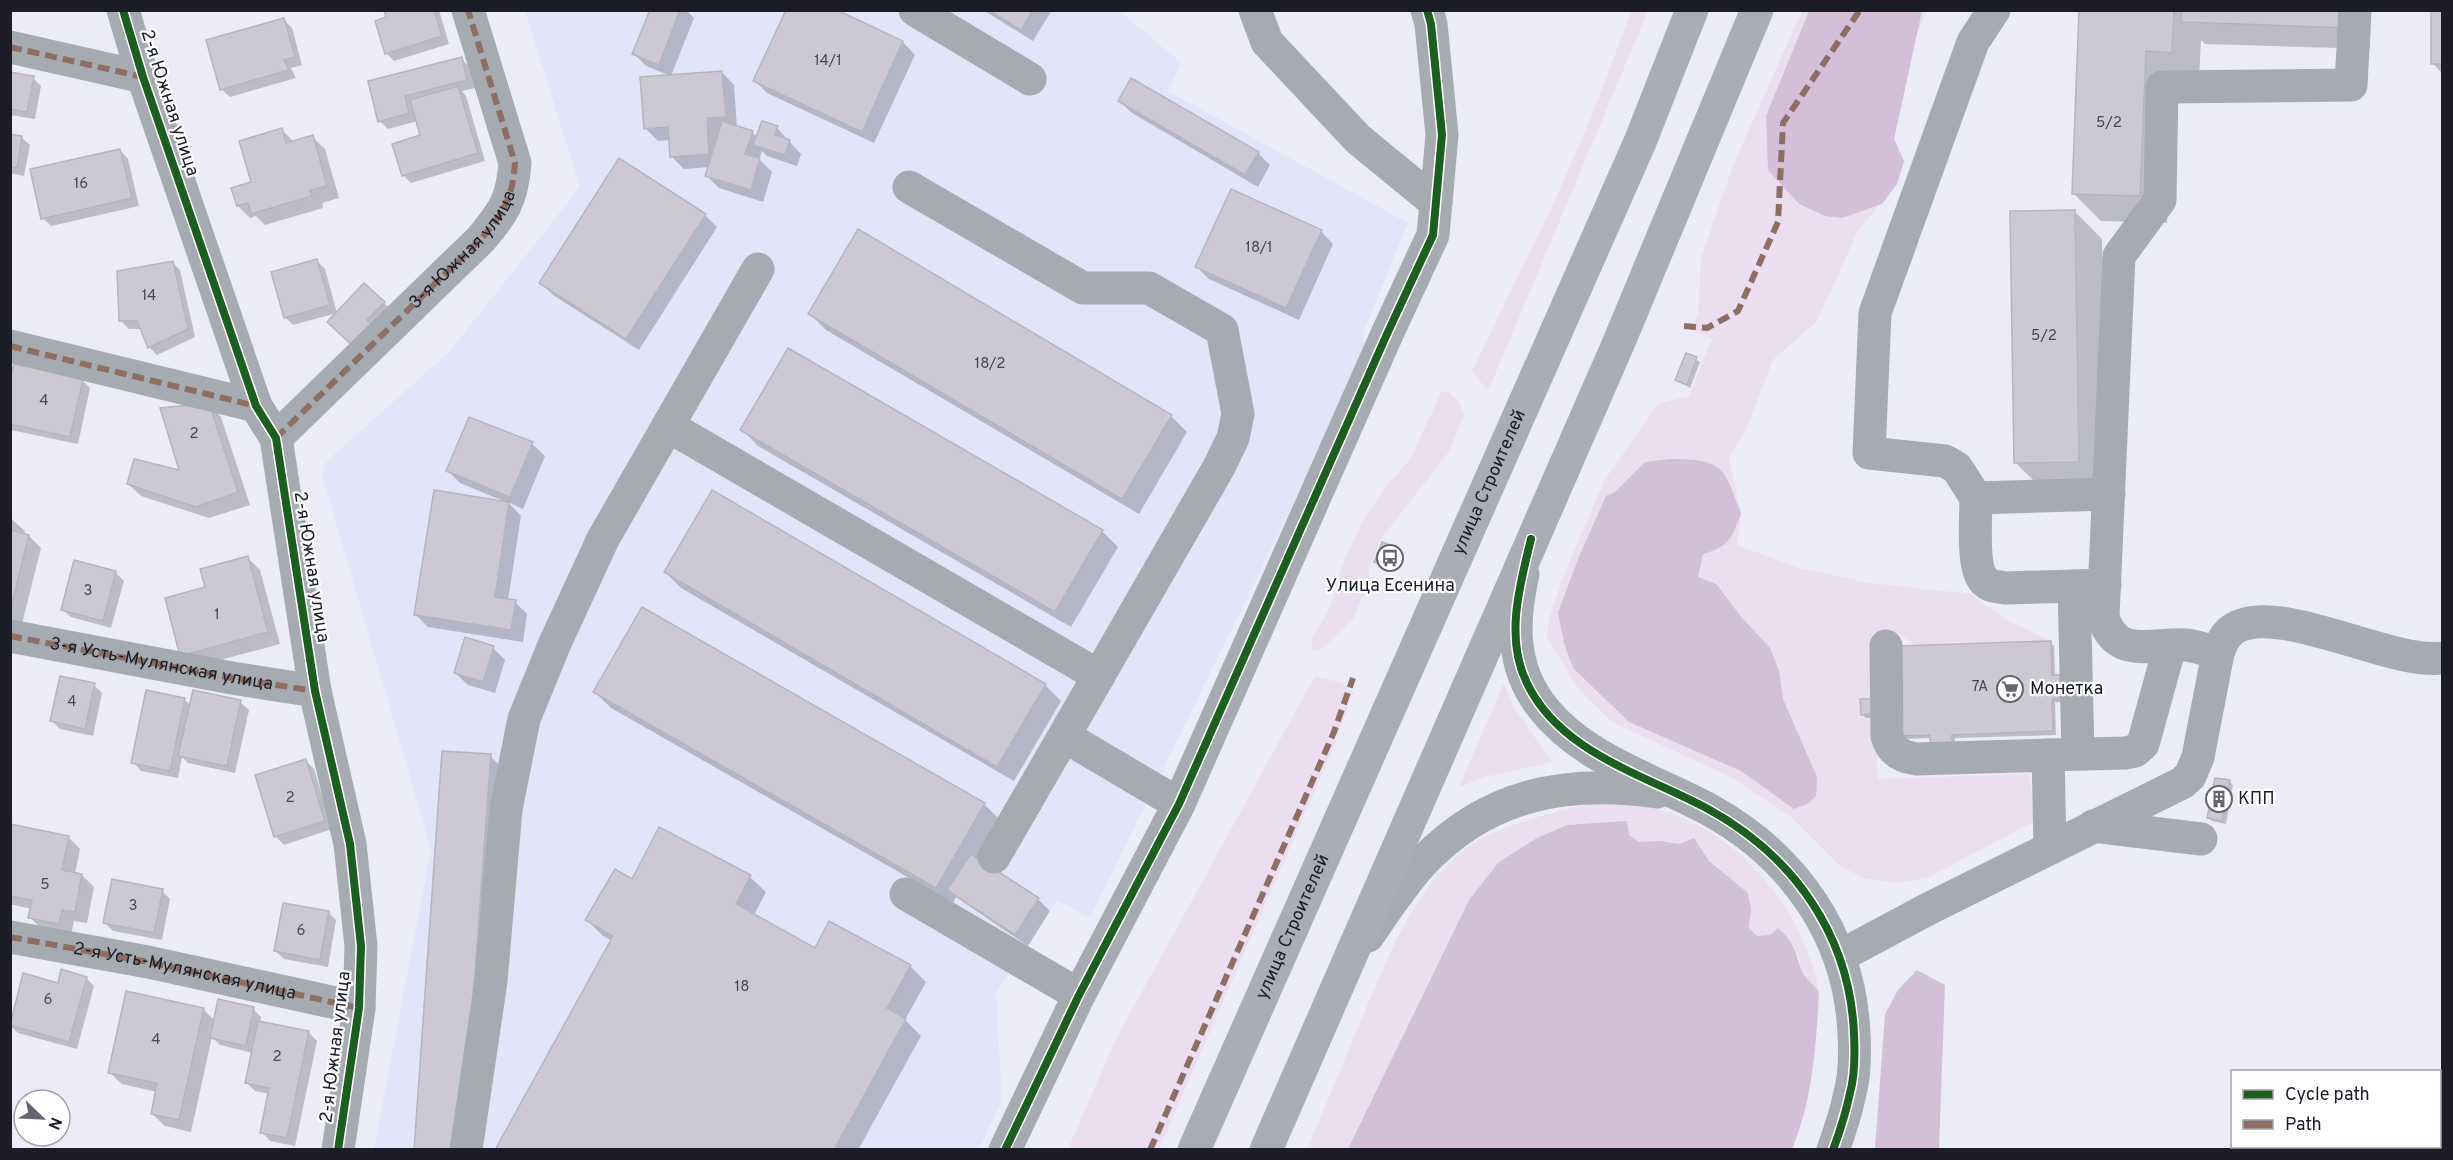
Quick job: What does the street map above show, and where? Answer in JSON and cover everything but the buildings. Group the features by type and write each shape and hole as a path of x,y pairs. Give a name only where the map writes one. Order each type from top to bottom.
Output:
{"main road":[{"name":"улица Строителей","path":"1194,1149 1640,142 1692,10"},
{"path":"1266,1149 1618,342 1757,10"}],"street":[{"name":"2-я Южная улица","path":"123,10 143,77 256,406 276,438 315,691 350,844 361,946 359,1008 338,1149"},
{"name":"3-я Южная улица","path":"276,438 481,239 502,213 513,190 515,163 468,10"},
{"path":"915,10 1030,79"},
{"path":"1255,10 1268,42 1358,139 1436,203"},
{"path":"1005,1149 1079,995 1179,804 1433,235 1442,135 1431,24 1427,10"},
{"path":"1994,10 1973,42 1875,313 1869,453 1946,461 1957,468 1976,498 1978,562 1981,578 1989,586 2004,588 2089,585"},
{"path":"2050,848 2089,585 2109,494 2119,256 2160,200 2162,87 2351,85 2355,10"},
{"path":"10,47 143,77"},
{"path":"909,187 1083,288 1149,288 1222,330 1238,414 1233,438 1219,467 994,856"},
{"path":"466,1149 491,981 506,809 524,719 603,539 758,270"},
{"path":"10,346 256,406"},
{"path":"668,426 1099,676"},
{"path":"1976,498 2109,494"},
{"path":"1531,539 1521,581 1515,627 1517,657 1526,682 1542,708 1591,751 1709,810 1742,831 1770,854 1814,903 1840,956 1849,983 1854,1051 1846,1149"},
{"path":"2089,585 2108,633 2118,641 2135,647 2188,645 2218,653"},
{"path":"1840,956 2175,786 2190,776 2198,757 2218,653 2223,639 2243,624 2265,622 2295,625 2397,654 2429,660 2442,658"},
{"name":"3-я Усть-Мулянская улица","path":"10,636 232,678 315,691"},
{"path":"1886,646 1887,736 1899,754 1916,759 2135,751 2143,744 2170,646"},
{"path":"1064,736 1179,804"},
{"path":"1335,987 1364,940 1422,863 1446,841 1491,810 1540,793 1569,788 1606,787 1679,795"},
{"path":"2093,826 2201,838"},
{"path":"906,894 1079,995"},
{"name":"2-я Усть-Мулянская улица","path":"10,937 148,962 359,1008"},
{"path":"1833,1149 1851,1091"}],"shaded area":[{"path":"1632,10 1648,11 1488,391 1472,371 1556,198 1590,120"},
{"path":"525,11 1120,11 1181,63 1168,91 1408,223 1363,333 1363,361 1090,918 1057,900 996,993 1002,1100 979,1149 374,1149 431,849 322,475 327,461 450,351 580,187"},
{"path":"1802,11 1927,11 1916,35 1894,139 1904,161 1897,184 1857,232 1816,322 1773,360 1746,430 1729,457 1741,514 1737,545 1799,568 1870,583 1971,594 2008,621 2051,641 1915,645 1900,634 1871,637 1878,779 2028,774 2031,785 2033,822 1929,877 1899,883 1866,879 1840,866 1792,818 1732,778 1612,722 1580,691 1547,638 1549,619 1563,577 1604,481 1658,404 1689,396 1712,339 1692,330 1698,314 1701,258 1734,163"},
{"path":"1809,11 1922,11 1894,139 1904,161 1897,184 1882,204 1842,218 1825,216 1799,204 1768,170 1766,116"},
{"path":"1442,391 1449,392 1458,401 1464,414 1450,450 1381,539 1371,563 1366,589 1353,619 1324,647 1313,652 1311,640 1329,610 1343,564 1362,522 1388,484 1409,461"},
{"path":"1671,459 1702,461 1720,469 1730,486 1741,514 1728,540 1719,548 1703,554 1698,577 1716,584 1743,619 1770,648 1779,671 1783,699 1817,777 1816,796 1807,804 1794,809 1741,771 1629,722 1573,668 1564,643 1558,613 1578,559 1606,496 1615,492 1645,462"},
{"path":"1315,676 1342,683 1353,693 1331,753 1159,1149 1068,1149 1116,1039"},
{"path":"1504,683 1513,706 1552,762 1485,777 1459,787"},
{"path":"1629,804 1669,813 1700,826 1730,846 1756,870 1778,897 1797,927 1811,959 1819,992 1802,971 1798,955 1770,935 1756,936 1749,928 1751,909 1713,865 1694,838 1679,844 1660,841 1639,842 1629,835 1627,821 1469,900 1348,1149 1307,1150 1390,952 1429,886 1446,866 1477,841 1522,822 1585,805"},
{"path":"1627,821 1629,835 1639,842 1660,841 1679,844 1694,838 1709,861 1748,893 1751,909 1749,928 1757,936 1770,935 1778,928 1791,943 1802,972 1819,992 1815,1052 1809,1092 1792,1149 1348,1149 1469,900 1498,863 1537,838 1567,825"},
{"path":"1917,970 1945,985 1939,1149 1875,1149 1885,1014 1898,990"}],"marked path":[{"path":"276,438 481,239 506,205 512,187 515,163 468,10"},
{"path":"1684,326 1707,328 1738,311 1778,222 1783,123 1860,10"},
{"path":"10,47 143,77"},
{"path":"10,346 256,406"},
{"path":"10,636 232,678 315,691"},
{"path":"1150,1150 1334,732 1353,678"},
{"path":"10,937 148,962 359,1008"}],"cycle path":[{"path":"123,10 143,77 256,406 276,438 315,691 350,844 361,946 359,1008 338,1150"},
{"path":"1005,1150 1079,995 1179,804 1433,235 1442,135 1431,24 1427,10"},
{"path":"1531,539 1519,592 1515,629 1520,664 1526,681 1540,705 1559,726 1581,744 1605,759 1708,809 1739,828 1767,850 1791,875 1812,902 1829,932 1842,964 1850,998 1854,1034 1852,1086 1833,1150"}],"place":[{"name":"Улица Есенина","path":"1390,558"},
{"name":"Монетка","path":"2010,689"},
{"name":"КПП","path":"2219,799"}]}
